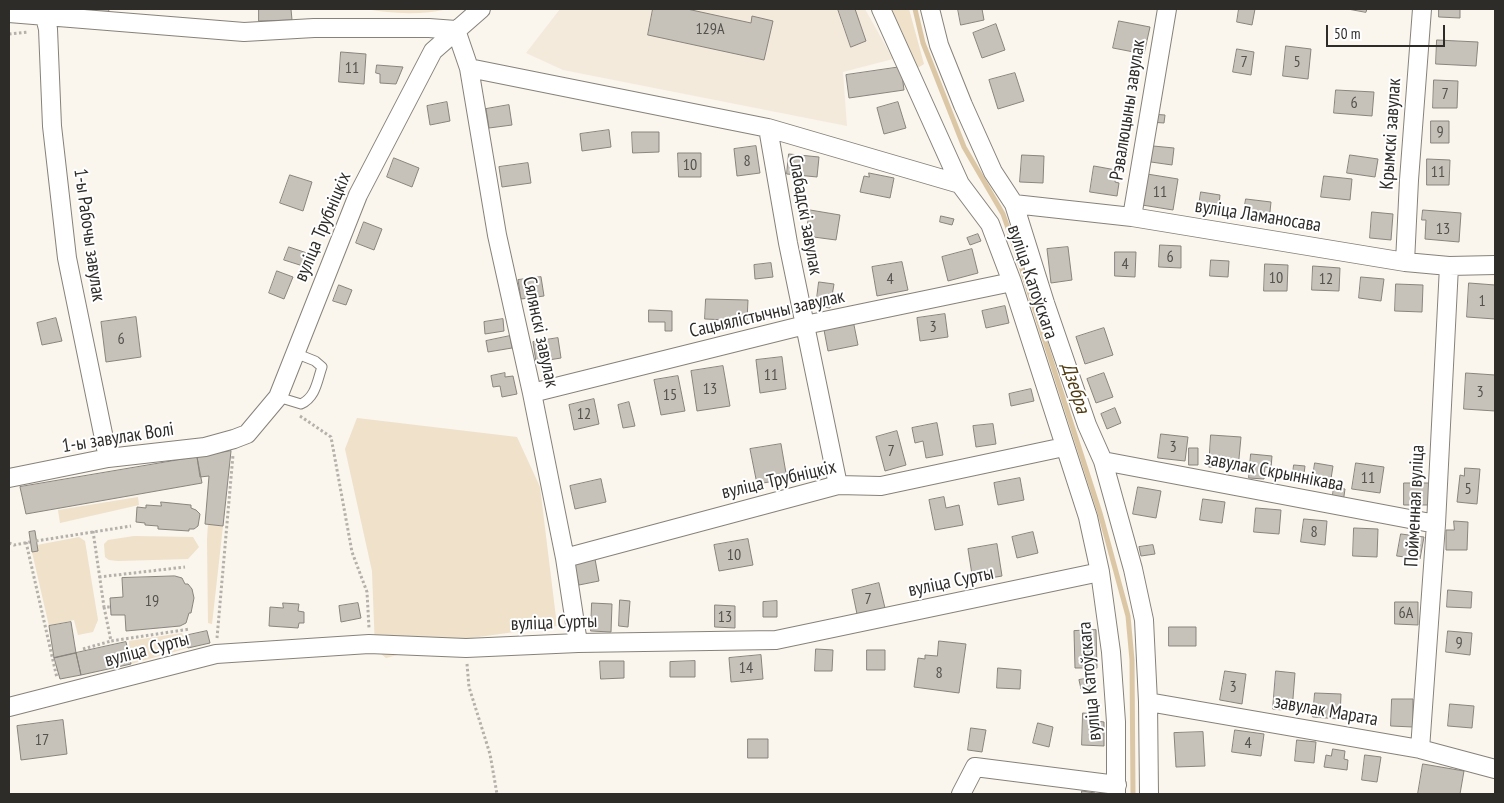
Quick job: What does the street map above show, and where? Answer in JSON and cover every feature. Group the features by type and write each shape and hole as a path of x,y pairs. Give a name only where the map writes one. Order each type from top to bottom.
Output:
{"street":[{"name":"вуліца Трубніцкіх","path":"234,439 247,434 278,397 358,195 433,51 481,9"},
{"name":"вуліца Катоўскага","path":"881,9 960,184 990,224 1012,282 1088,517 1100,572 1111,652 1116,722 1117,790"},
{"name":"вуліца Катоўскага","path":"930,9 939,45 963,105 993,172 1014,204 1045,303 1087,425 1103,462 1133,569 1144,620 1148,702 1149,794"},
{"name":"Рэвалюцыны завулак","path":"1132,218 1167,9"},
{"name":"Крымскі завулак","path":"1405,262 1409,180 1422,9"},
{"path":"9,13 244,32 314,28 429,28 456,30"},
{"name":"1-ы Рабочы завулак","path":"45,17 48,29 52,126 67,258 108,458"},
{"name":"Сялянскі завулак","path":"456,30 469,68 497,234 532,393 565,558 578,643"},
{"name":"Слабадскі завулак","path":"469,68 768,128 960,184"},
{"name":"Слабадскі завулак","path":"768,128 788,242 838,485"},
{"name":"вуліца Ламаносава","path":"1014,204 1132,218 1405,262 1449,266 1495,265"},
{"name":"Пойменная вуліца","path":"1420,749 1436,524 1449,266"},
{"name":"Сацыялістычны завулак","path":"532,393 805,326 1012,282"},
{"name":"1-ы завулак Волі","path":"9,478 108,458 205,447 234,439"},
{"name":"вуліца Трубніцкіх","path":"565,558 838,485 881,486 1064,447"},
{"name":"завулак Скрыннікава","path":"1103,462 1436,524"},
{"name":"вуліца Сурты","path":"9,707 216,654 369,644 466,648 578,643 776,640 1100,572"},
{"name":"завулак Марата","path":"1148,702 1420,749 1495,769"},
{"path":"961,794 975,767 1117,790"}],"lane":[{"path":"278,397 300,404 308,401 312,396 322,367 315,361 296,353"}],"path":[{"path":"278,397 307,422 331,437 352,552 367,592 369,644"},
{"path":"216,654 234,439"},
{"path":"36,541 131,526"},
{"path":"93,531 104,608 111,641"},
{"path":"9,542 14,545 28,542 60,695"},
{"path":"100,577 185,567"},
{"path":"104,608 110,607"},
{"path":"82,649 111,641 190,629"},
{"path":"466,648 469,688 490,754 497,794"}],"shaded area":[{"path":"366,9 449,9 407,13"},
{"path":"560,9 865,9 893,59 843,72 847,126 563,70 526,53"},
{"path":"889,9 909,9 924,64 916,69"},
{"path":"357,418 517,437 540,487 557,626 450,641 386,658 375,649 372,571 345,449"},
{"path":"138,497 139,505 60,523 58,510"},
{"path":"208,524 223,526 212,624 208,623"},
{"path":"134,536 193,537 199,547 188,559 118,561 109,560 105,557 104,544 108,540"},
{"path":"79,537 85,541 98,620 93,632 78,635 74,620 49,626 32,552 38,551 37,545"},
{"path":"182,633 188,648 131,664 129,641"}],"building":[{"path":"85,9 109,9 107,21 84,17"},
{"path":"259,9 291,9 292,20 259,21"},
{"path":"653,9 687,9 751,23 752,16 773,21 764,60 648,35"},
{"path":"838,9 855,9 866,41 851,47"},
{"path":"958,9 982,9 984,20 961,25"},
{"path":"1239,9 1255,9 1252,25 1237,22"},
{"path":"1348,9 1367,9 1366,12"},
{"path":"1439,9 1460,9 1460,18 1439,17"},
{"path":"1119,21 1150,27 1144,54 1113,48"},
{"path":"996,24 1005,50 982,58 973,33"},
{"path":"1437,40 1478,42 1476,66 1436,64"},
{"path":"1286,46 1311,49 1308,79 1283,76"},
{"path":"1237,49 1254,52 1251,75 1233,72"},
{"path":"341,52 366,54 364,84 339,82"},
{"path":"377,65 403,67 396,84 380,83 380,74 376,73"},
{"path":"901,67 904,90 849,98 846,75"},
{"path":"1015,73 1024,101 998,109 989,80"},
{"path":"1434,80 1458,81 1457,108 1433,108"},
{"path":"1336,90 1374,92 1372,116 1334,113"},
{"path":"447,102 450,121 430,125 427,106"},
{"path":"898,102 906,128 884,134 877,108"},
{"path":"509,105 512,125 489,128 486,109"},
{"path":"1151,114 1165,115 1164,123 1150,122"},
{"path":"1431,121 1449,121 1449,143 1431,143"},
{"path":"609,130 611,147 582,151 580,134"},
{"path":"632,132 659,132 659,152 633,153"},
{"path":"756,146 760,173 737,176 734,149"},
{"path":"1153,146 1174,148 1172,165 1151,162"},
{"path":"678,153 701,153 701,177 679,177"},
{"path":"789,154 819,157 817,177 787,174"},
{"path":"1022,155 1044,156 1043,183 1020,182"},
{"path":"1350,155 1378,159 1375,177 1347,173"},
{"path":"394,158 419,168 412,187 387,177"},
{"path":"1427,159 1450,160 1449,185 1427,185"},
{"path":"528,163 531,183 502,187 499,167"},
{"path":"1094,166 1116,170 1115,182 1119,183 1117,196 1090,192"},
{"path":"869,173 894,178 890,198 860,192 864,176 869,177"},
{"path":"1147,174 1178,179 1173,210 1142,205"},
{"path":"290,175 312,182 303,211 280,203"},
{"path":"1324,176 1352,179 1350,200 1321,197"},
{"path":"1201,192 1220,195 1218,214 1198,212"},
{"path":"1246,199 1271,202 1269,221 1243,217"},
{"path":"810,210 840,215 836,240 806,236"},
{"path":"1423,210 1461,213 1459,242 1425,239 1426,220 1422,220"},
{"path":"1372,212 1393,214 1391,240 1370,238"},
{"path":"941,216 954,219 952,225 940,222"},
{"path":"364,222 382,229 374,250 356,243"},
{"path":"978,234 981,241 970,245 967,238"},
{"path":"1160,245 1181,246 1181,268 1159,267"},
{"path":"289,247 307,253 303,266 284,260"},
{"path":"1068,247 1072,280 1051,283 1047,249"},
{"path":"972,249 978,273 948,281 942,257"},
{"path":"1115,252 1136,252 1135,277 1115,276"},
{"path":"1211,260 1229,261 1228,277 1210,276"},
{"path":"902,262 908,290 877,296 872,267"},
{"path":"771,263 773,277 755,279 754,265"},
{"path":"1265,264 1288,265 1287,291 1264,291"},
{"path":"1313,266 1340,268 1339,291 1312,290"},
{"path":"277,271 293,277 284,299 269,293"},
{"path":"541,277 544,296 521,299 518,280"},
{"path":"1361,277 1384,279 1381,301 1359,298"},
{"path":"819,282 834,284 830,308 816,306"},
{"path":"1469,283 1495,285 1495,319 1467,317"},
{"path":"1396,284 1423,285 1422,312 1395,311"},
{"path":"339,285 352,290 346,305 333,301"},
{"path":"706,299 748,300 747,321 705,319"},
{"path":"1005,306 1009,323 986,328 982,311"},
{"path":"649,310 672,311 672,331 665,331 665,322 649,322"},
{"path":"945,314 948,337 920,341 917,318"},
{"path":"136,317 141,357 106,362 101,322"},
{"path":"56,318 62,341 42,345 37,323"},
{"path":"503,319 504,331 485,334 484,322"},
{"path":"854,325 858,345 828,351 824,330"},
{"path":"1104,328 1113,355 1085,364 1076,337"},
{"path":"510,336 512,348 488,352 486,341"},
{"path":"558,338 561,358 536,362 533,342"},
{"path":"782,357 786,389 760,393 756,360"},
{"path":"723,366 730,406 697,411 691,371"},
{"path":"505,373 505,377 513,376 517,394 502,397 500,386 493,387 491,376"},
{"path":"1104,373 1113,397 1096,403 1087,379"},
{"path":"1466,373 1495,375 1495,411 1464,409"},
{"path":"678,376 685,411 661,415 654,380"},
{"path":"1031,389 1034,401 1011,406 1009,394"},
{"path":"594,399 599,424 574,430 569,405"},
{"path":"629,402 635,426 623,428 618,405"},
{"path":"1115,408 1121,423 1107,429 1101,414"},
{"path":"937,423 943,455 926,458 923,441 915,443 912,428"},
{"path":"993,424 996,444 976,447 973,426"},
{"path":"897,431 906,465 885,471 876,437"},
{"path":"1161,434 1188,437 1185,461 1158,458"},
{"path":"1211,435 1241,437 1238,469 1209,467"},
{"path":"781,444 787,479 757,484 750,449"},
{"path":"1189,448 1198,448 1198,465 1189,465"},
{"path":"231,451 223,526 205,524 209,476 200,477 197,457"},
{"path":"1251,454 1272,456 1271,468 1265,467 1264,479 1249,478"},
{"path":"197,457 202,483 26,514 20,487"},
{"path":"1315,463 1333,466 1330,485 1312,483"},
{"path":"1356,463 1384,467 1380,493 1352,489"},
{"path":"1294,465 1305,466 1303,482 1292,481"},
{"path":"1465,468 1480,469 1477,504 1457,502 1460,475 1464,476"},
{"path":"1020,478 1024,500 998,505 994,483"},
{"path":"601,479 606,502 575,509 570,486"},
{"path":"1404,483 1430,483 1430,505 1404,505"},
{"path":"1138,487 1161,491 1156,518 1133,514"},
{"path":"1334,487 1345,489 1343,503 1332,502"},
{"path":"944,497 946,508 959,505 963,525 935,530 929,500"},
{"path":"1203,499 1225,502 1222,523 1200,520"},
{"path":"161,502 191,505 191,508 200,514 198,526 194,529 189,529 189,531 158,529 158,526 136,522 137,507 146,508 146,505 161,506"},
{"path":"1256,508 1281,510 1279,534 1254,532"},
{"path":"1304,519 1327,521 1325,545 1301,542"},
{"path":"1454,521 1468,522 1467,550 1446,550 1446,530 1454,530"},
{"path":"1354,528 1378,529 1377,557 1353,556"},
{"path":"35,531 38,551 32,552 29,532"},
{"path":"1033,532 1038,553 1017,558 1012,537"},
{"path":"1401,534 1424,537 1420,559 1397,556"},
{"path":"748,539 753,565 719,571 714,545"},
{"path":"997,544 1002,576 973,581 968,549"},
{"path":"1153,545 1155,554 1141,556 1139,547"},
{"path":"595,559 599,581 579,585 574,563"},
{"path":"175,576 182,578 185,584 188,584 192,589 194,598 191,613 189,613 186,623 180,626 126,631 125,615 111,615 110,598 123,597 122,578"},
{"path":"879,583 885,608 857,614 852,590"},
{"path":"1448,590 1472,592 1471,608 1447,607"},
{"path":"620,600 630,601 628,627 619,626"},
{"path":"777,601 777,617 763,617 763,602"},
{"path":"1395,602 1418,602 1418,625 1395,624"},
{"path":"283,603 299,604 298,611 304,612 304,623 299,623 298,628 269,626 270,607 283,608"},
{"path":"358,603 361,618 341,622 339,606"},
{"path":"592,603 612,604 611,632 591,631"},
{"path":"715,605 735,606 735,628 715,627"},
{"path":"71,622 76,653 54,658 49,626"},
{"path":"1169,627 1196,627 1196,646 1169,646"},
{"path":"1096,630 1097,668 1075,668 1074,631"},
{"path":"207,631 210,643 188,648 184,636"},
{"path":"1448,631 1472,633 1470,655 1446,652"},
{"path":"939,641 966,644 959,693 914,687 918,658 925,659 925,655 937,656"},
{"path":"126,642 131,664 81,675 76,653"},
{"path":"816,649 833,650 832,671 815,671"},
{"path":"867,650 885,650 885,670 867,670"},
{"path":"76,653 81,675 60,679 54,658"},
{"path":"761,655 763,679 731,682 729,658"},
{"path":"600,661 624,661 624,678 601,679"},
{"path":"695,661 695,677 670,677 670,662"},
{"path":"998,668 1021,670 1020,689 997,688"},
{"path":"1225,671 1246,674 1242,704 1220,700"},
{"path":"1276,671 1295,673 1292,711 1273,709"},
{"path":"1095,677 1097,686 1081,689 1079,680"},
{"path":"1315,693 1341,694 1340,719 1313,717"},
{"path":"1392,699 1413,699 1413,727 1391,726"},
{"path":"1450,704 1474,706 1472,728 1448,726"},
{"path":"1083,713 1098,714 1097,721 1104,722 1104,746 1082,745"},
{"path":"63,720 67,754 21,760 17,726"},
{"path":"1038,723 1053,727 1049,747 1033,743"},
{"path":"971,728 986,730 982,752 968,750"},
{"path":"1235,730 1264,734 1261,756 1232,752"},
{"path":"1203,732 1205,766 1176,767 1174,733"},
{"path":"748,739 768,739 768,758 748,758"},
{"path":"1297,740 1316,742 1314,763 1295,761"},
{"path":"1333,749 1345,751 1344,759 1348,760 1347,770 1324,767 1326,755 1331,756"},
{"path":"1365,755 1381,757 1377,782 1362,780"},
{"path":"1423,764 1464,771 1460,794 1418,794"},
{"path":"1082,791 1095,793 1095,794 1082,794"}],"waterway":[{"name":"Дзебра","path":"915,9 923,43 964,147 1003,214 1100,513 1128,616 1132,660 1133,794"}]}
